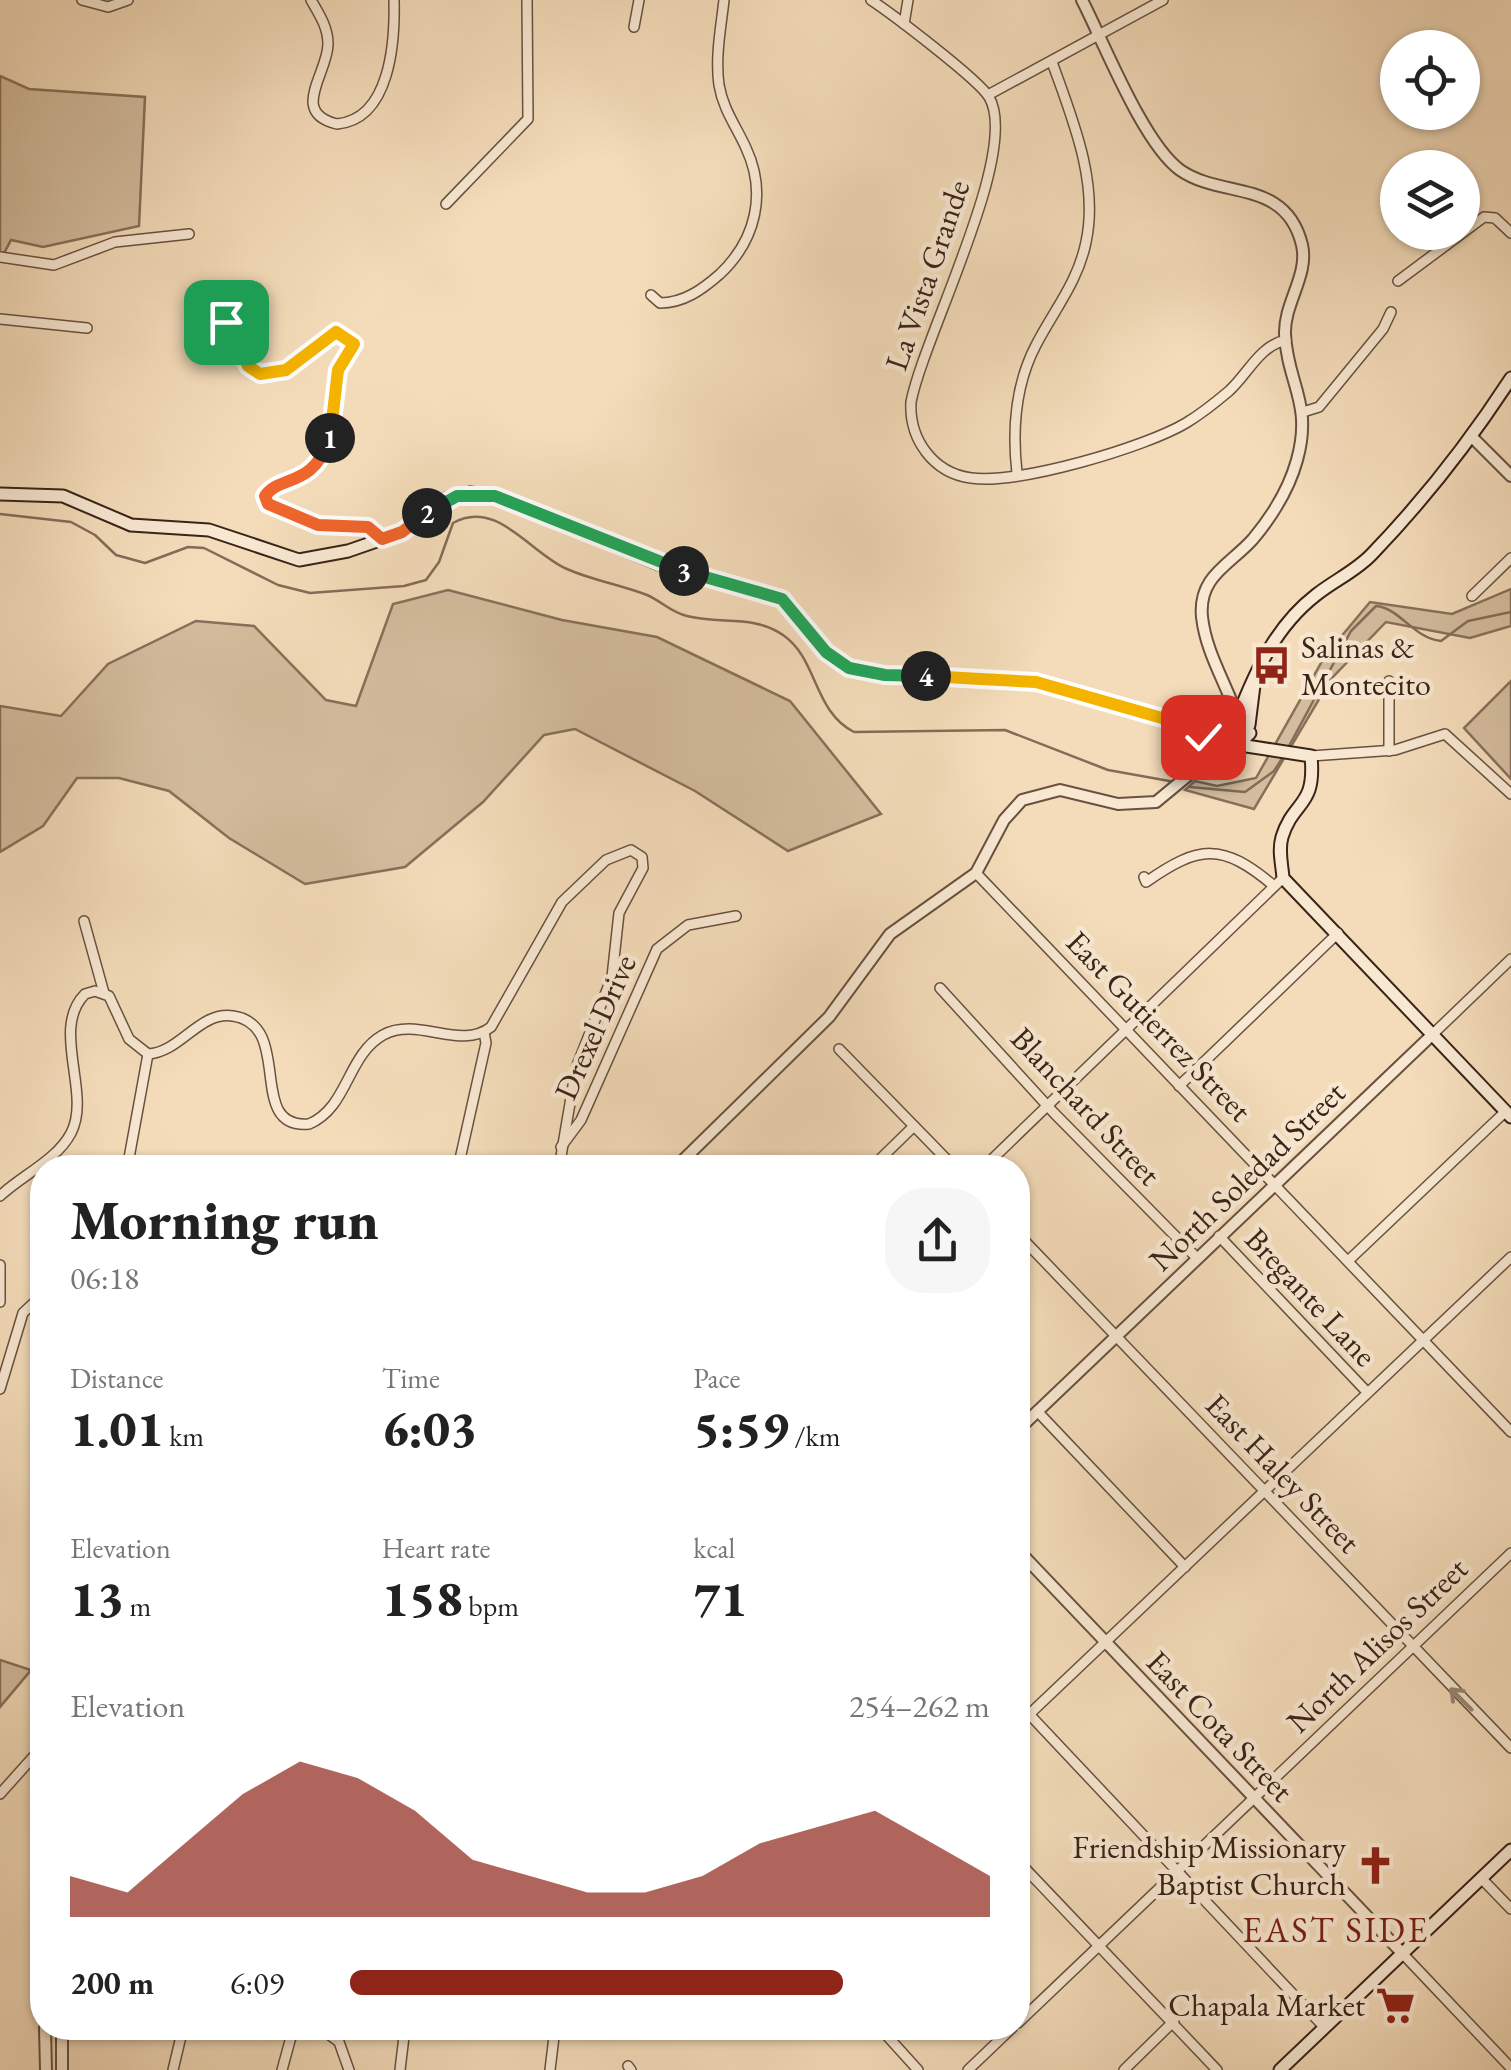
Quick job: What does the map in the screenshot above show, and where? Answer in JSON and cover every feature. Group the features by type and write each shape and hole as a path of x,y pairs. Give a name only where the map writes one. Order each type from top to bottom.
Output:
{"main road":[{"path":"1237,745 1233,726 1266,653 1290,620 1318,593 1360,567 1472,437 1511,378"},
{"path":"0,494 57,495 131,526 209,530 291,559 322,558 402,532 448,498 470,493 495,496 659,564 774,595 791,606 834,658 855,670 1036,682 1196,730 1233,726 1270,748"},
{"path":"1237,745 1233,726 1254,681"},
{"path":"1237,745 1312,756 1312,791 1287,826 1280,844 1278,882 1338,932 1508,1114"},
{"path":"1280,2070 1511,1850"}],"street":[{"path":"82,0 108,6 128,0"},
{"path":"311,0 327,32 328,48 312,103 321,118 337,124 359,116 383,84 392,51 394,0"},
{"path":"446,204 528,118 527,0"},
{"path":"634,27 639,0"},
{"path":"651,295 660,304 669,303 707,286 736,258 755,216 754,170 727,114 719,83 724,0"},
{"path":"871,0 988,95 1162,0"},
{"path":"904,24 908,0"},
{"path":"688,1155 829,1017 890,934 976,873 1009,813 1028,796 1060,790 1118,804 1152,804 1166,798 1206,761 1233,726 1203,622 1204,589 1213,575 1254,538 1280,502 1298,459 1304,412 1286,340 1287,311 1304,255 1296,229 1260,195 1194,178 1168,159 1082,0"},
{"path":"1017,473 1014,419 1022,379 1034,348 1077,273 1089,220 1086,171 1052,62"},
{"name":"La Vista Grande","path":"988,95 997,135 994,158 917,379 910,415 922,448 947,470 979,479 1017,473 1092,459 1167,434 1230,390 1266,349 1286,340"},
{"path":"1398,282 1484,217 1495,218 1511,233"},
{"path":"0,257 54,265 115,242 190,234"},
{"path":"1304,412 1319,407 1383,329 1391,312"},
{"path":"228,317 228,333 248,366 260,374 286,370 336,332 354,344 338,370 334,422 321,458 304,476 270,490 265,496 268,504 300,520 368,527 382,539"},
{"path":"0,318 86,328"},
{"path":"1472,437 1511,476"},
{"path":"1472,596 1511,558"},
{"path":"1388,751 1389,681"},
{"path":"1227,697 1244,698"},
{"path":"1196,730 1206,750 1206,761"},
{"path":"1312,756 1388,751 1435,734 1449,735 1511,794"},
{"path":"1206,761 1237,745"},
{"path":"84,920 104,992 115,1003 134,1046 148,1054 169,1048 215,1017 244,1019 266,1040 276,1110 288,1121 303,1125 326,1115 362,1053 389,1032 420,1028 472,1036 484,1032 499,1017 537,939 562,902 613,856 631,850 640,854 642,868 619,913 612,977 576,1068 561,1155"},
{"path":"997,1155 1278,882 1210,852 1182,856 1146,882 1144,877"},
{"name":"East Gutierrez Street","path":"976,873 1511,1432"},
{"name":"Drexel Drive","path":"562,1148 581,1120 657,949 688,925 736,916"},
{"path":"1179,1086 1338,932"},
{"name":"North Soledad Street","path":"1030,1418 1511,958"},
{"name":"Blanchard Street","path":"940,988 1048,1106 1196,1257"},
{"path":"51,1155 73,1129 77,1108 74,1014 85,994 104,992"},
{"path":"461,1155 486,1043 484,1032"},
{"path":"838,1049 942,1155"},
{"path":"130,1155 148,1054"},
{"path":"1348,1262 1508,1114"},
{"path":"885,1155 914,1126"},
{"path":"0,1196 30,1172"},
{"name":"Bregante Lane","path":"1219,1236 1368,1392"},
{"name":"East Haley Street","path":"1030,1251 1511,1748"},
{"path":"1030,1713 1511,1257"},
{"path":"0,1265 0,1302"},
{"path":"0,1389 23,1313 30,1306"},
{"path":"1037,1411 1185,1567"},
{"name":"North Alisos Street","path":"1030,2011 1511,1553"},
{"name":"East Cota Street","path":"1030,1563 1511,2068"},
{"path":"1030,1715 1324,2027"},
{"path":"0,1794 30,1760"},
{"path":"1030,1875 1217,2070"},
{"path":"1482,1879 1511,1909"},
{"path":"1124,2070 1174,2022"},
{"path":"45,2040 46,2070"},
{"path":"62,2040 62,2070"},
{"path":"173,2070 180,2040"},
{"path":"282,2070 292,2040"},
{"path":"336,2040 349,2070"},
{"path":"400,2070 404,2040"},
{"path":"550,2070 554,2040"},
{"path":"891,2040 918,2070"},
{"name":"North Alisos Street","path":"968,2070 999,2040"}],"shaded area":[{"path":"0,76 29,89 145,97 139,226 43,247 11,240 0,261"},
{"path":"1511,589 1511,626 1470,638 1386,622 1331,679 1254,809 1185,790 1195,781 1217,786 1256,778 1325,656 1370,602 1452,614"},
{"path":"448,590 562,620 657,637 790,701 881,814 788,851 695,791 575,729 544,735 483,802 405,867 305,884 229,838 169,791 119,778 77,778 43,826 0,852 0,706 61,716 108,664 196,621 254,626 326,700 356,706 393,604"},
{"path":"1511,681 1511,779 1464,728"},
{"path":"0,1660 30,1670 30,1671 0,1707"}],"waterway":[{"path":"0,514 71,522 95,535 116,555 145,563 188,547 204,548 278,585 310,593 404,586 426,580 439,562 453,523 469,517 484,518 513,531 567,569 647,595 682,614 760,624 783,635 803,657 831,711 854,732 1005,730 1108,770 1175,782"},
{"path":"1289,746 1351,631 1376,606 1392,612 1422,635 1441,641 1468,621 1511,612"},
{"path":"1190,787 1245,792 1274,771 1283,757"}],"place":[{"name":"Salinas & Montecito","path":"1271,665"},
{"name":"Friendship Missionary Baptist Church","path":"1376,1865"},
{"name":"Chapala Market","path":"1395,2005"}],"district":[{"name":"EAST SIDE","path":"1336,1929"}],"route":[{"path":"226,322 228,333 248,366 260,374 286,370 336,332 354,344 338,370 334,422 321,458 304,476 270,490 265,496 268,504 300,520 336,527 368,527 382,539 402,532 448,498 470,493 513,500 659,564 764,590 791,606 826,652 849,668 885,675 1036,682 1190,726 1203,737"}]}
